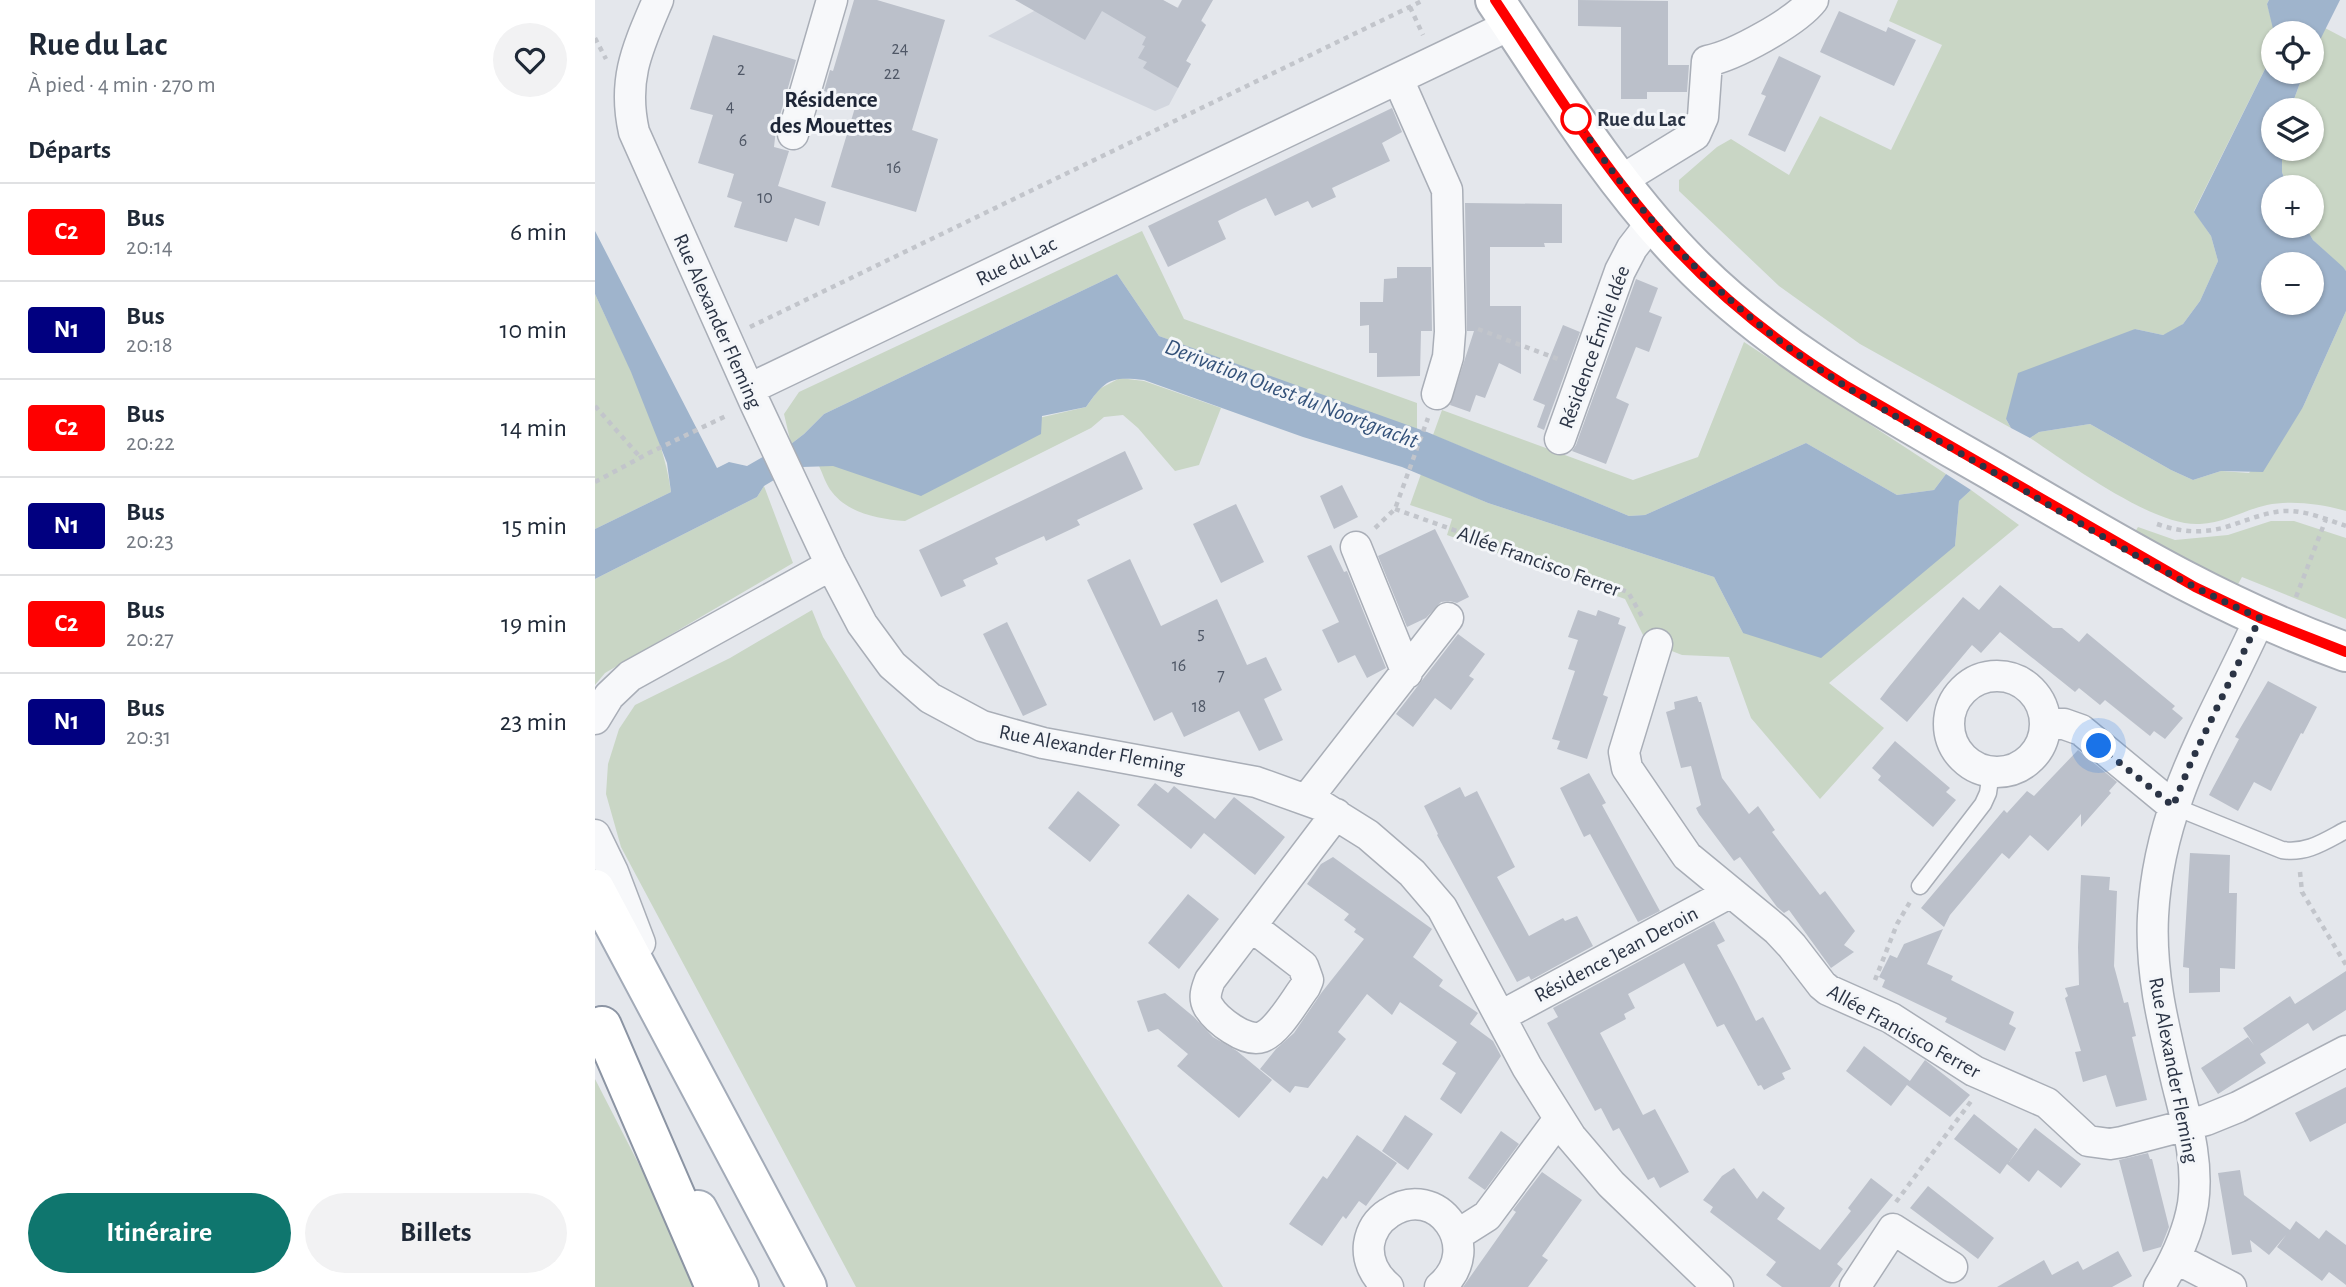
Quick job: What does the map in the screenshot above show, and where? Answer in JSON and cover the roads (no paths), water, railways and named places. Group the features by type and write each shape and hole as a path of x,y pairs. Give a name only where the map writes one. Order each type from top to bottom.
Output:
{"main road":[{"path":"1504,12 1620,181 1652,222 1694,267 1733,302 1825,372 2152,564 2260,618 2346,652"},
{"path":"595,889 807,1287"},
{"path":"598,1020 715,1287"},
{"path":"598,1020 739,1287"}],"street":[{"name":"Rue Alexander Fleming","path":"659,0 632,66 629,92 631,120 638,144 726,339 743,400 773,443 856,616 892,665 929,698 982,726 1019,737 1256,782 1307,799 1336,814 1399,860 1434,897 1449,920 1527,1067 1559,1119 1585,1154 1611,1184 1718,1287"},
{"path":"793,134 832,0"},
{"path":"1620,181 1695,135 1703,117 1707,61 1724,57 1792,19 1812,0"},
{"name":"Rue du Lac","path":"743,400 1398,79 1504,12"},
{"path":"1398,79 1447,190 1449,317 1447,357 1437,394"},
{"name":"Résidence Émile Idée","path":"1560,439 1625,260 1652,222"},
{"path":"1356,547 1407,673"},
{"path":"595,719 610,696 630,676 831,565"},
{"path":"1307,799 1448,618"},
{"name":"Rue Alexander Fleming","path":"2159,1287 2187,1230 2193,1202 2195,1172 2160,1012 2153,953 2153,915 2159,860 2173,806 2191,762 2260,618"},
{"name":"Allée Francisco Ferrer","path":"1657,644 1624,752 1627,768 1687,856 1784,938 1822,985 1891,1018 1943,1053 1989,1078 2047,1103 2066,1118 2081,1136 2097,1144 2122,1142 2187,1126 2238,1107 2346,1051"},
{"path":"1991,676 2005,676 2017,680 2037,698 2045,723 2041,741 2031,758 2016,768 1991,772 1966,762 1957,752 1948,727 1950,713 1962,690 1972,682 1991,676"},
{"path":"2045,723 2064,724 2081,730 2173,806"},
{"path":"1251,926 1336,814"},
{"path":"595,835 613,872 683,1054"},
{"name":"Résidence Jean Deroin","path":"1501,1016 1731,892"},
{"path":"1457,1235 1487,1216 1559,1119"},
{"path":"1388,1287 1373,1269 1369,1248 1375,1227 1390,1212 1404,1206 1425,1206 1444,1216 1457,1235 1458,1263 1451,1277 1440,1287"},
{"path":"1855,1287 1893,1229 1952,1267"},
{"path":"2175,1258 2231,1287"}],"lane":[{"path":"1920,886 1983,804 1988,793 1991,772"},
{"path":"2173,806 2282,850 2302,851 2346,830"}],"water":[{"path":"2269,0 2340,0 2324,32 2324,21 2271,21 2267,4"},
{"path":"2261,77 2261,84 2300,84 2294,98 2261,98 2261,161 2282,161 2283,175 2261,175 2261,238 2312,238 2346,271 2346,311 2303,407 2263,472 2221,471 2193,480 2090,424 2039,432 2030,438 2011,428 2006,419 2018,373 2135,329 2163,335 2183,324 2200,301 2218,261 2211,236 2194,212"},
{"path":"595,231 717,468 729,462 747,466 768,454 779,477 764,486 757,497 595,579 595,529 671,492 667,463 631,372 595,294"},
{"name":"Derivation Ouest du Noortgracht","path":"1117,274 1159,336 1427,432 1629,516 1645,515 1806,443 1897,495 1934,490 1946,474 1971,490 1959,501 1955,546 1821,658 1743,633 1714,577 1488,503 1402,467 1303,437 1144,380 1123,379 1109,382 1086,407 1042,416 1041,434 921,496 833,466 802,467 791,444 824,414"}],"place":[{"name":"Rue du Lac","path":"1576,119"}],"district":[{"name":"Résidence des Mouettes","path":"831,112"}]}
